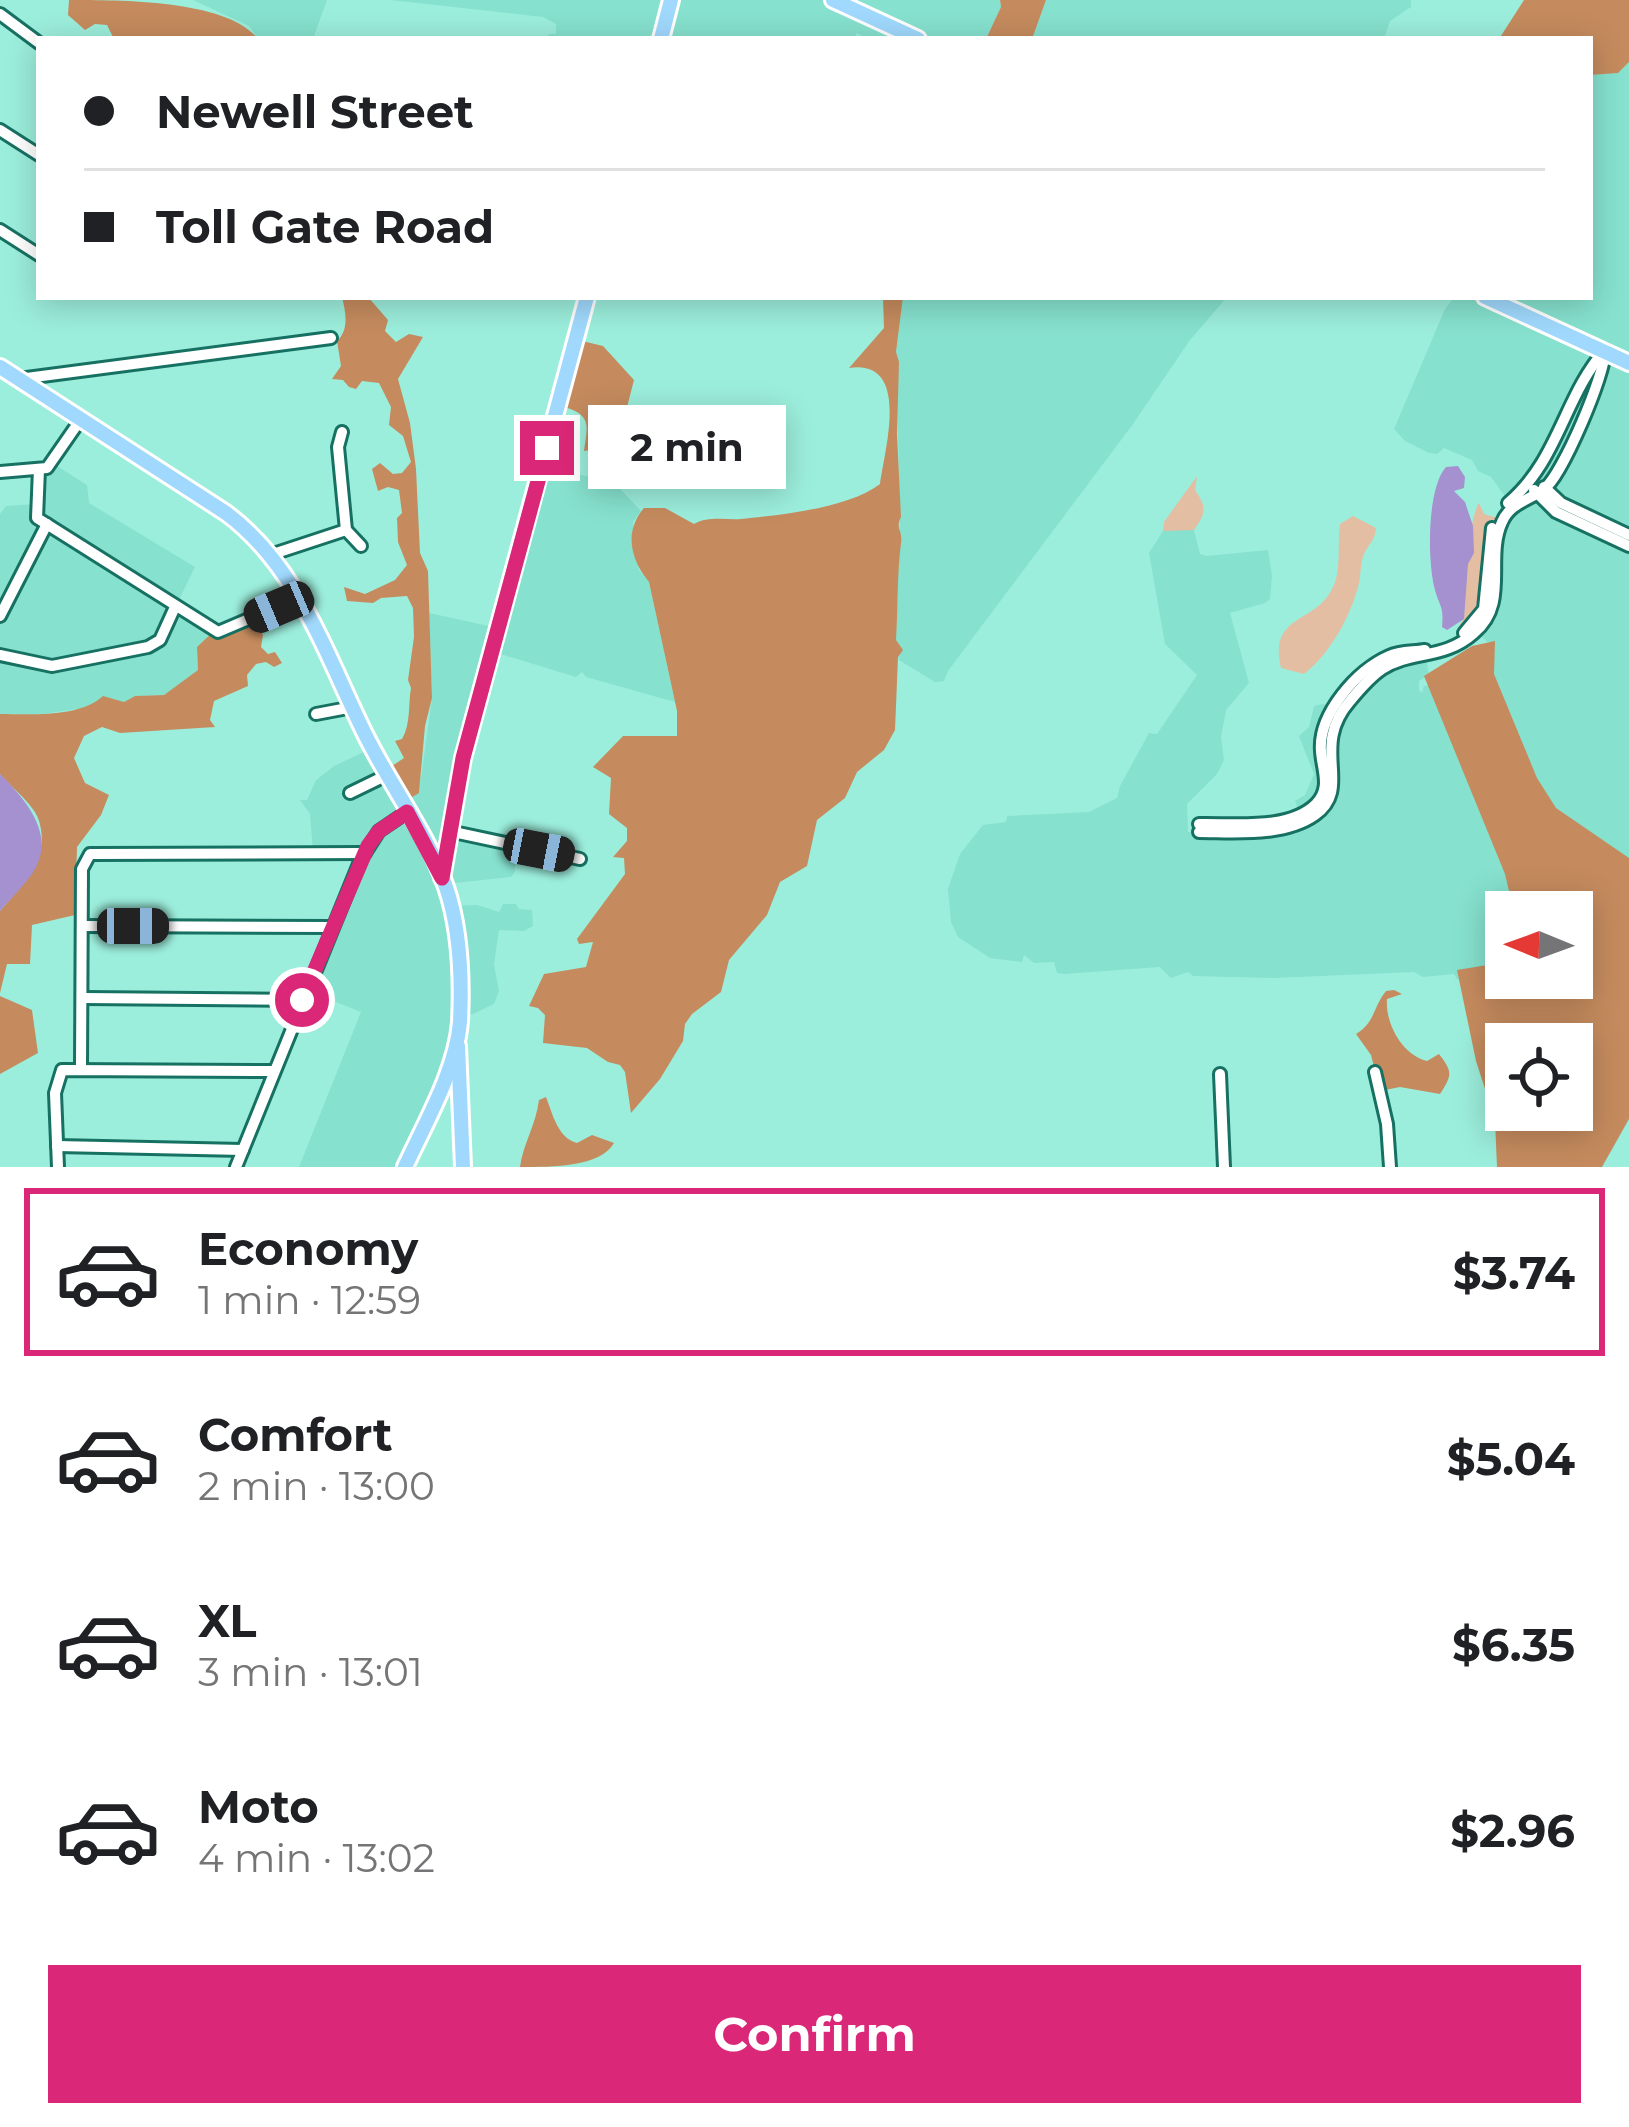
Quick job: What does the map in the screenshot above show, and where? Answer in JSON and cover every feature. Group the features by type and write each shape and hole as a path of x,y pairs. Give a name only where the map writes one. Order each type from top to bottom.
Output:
{"main road":[{"path":"833,0 911,36"},
{"path":"662,36 671,2"},
{"path":"442,878 463,758 586,300"},
{"path":"1492,300 1629,363"},
{"path":"0,368 226,513 270,555 298,598 442,878 455,934 463,1167"},
{"path":"405,1167 458,1038"}],"street":[{"path":"0,14 36,41"},
{"path":"0,130 36,153"},
{"path":"0,230 36,253"},
{"path":"19,379 331,338"},
{"path":"1199,828 1284,819 1315,805 1325,787 1321,746 1331,711 1375,664 1395,654 1445,645 1478,618 1487,596 1493,523 1502,508 1536,485 1589,369 1605,350"},
{"path":"0,472 47,467 81,418"},
{"path":"342,432 338,447 346,530 361,546"},
{"path":"39,469 37,518 218,632 298,598"},
{"path":"1536,485 1561,503 1629,535"},
{"path":"1536,485 1556,512 1629,545"},
{"path":"0,616 46,524"},
{"path":"270,555 346,530"},
{"path":"0,655 52,666 148,647 160,640 175,607"},
{"path":"316,715 353,707"},
{"path":"350,794 387,775"},
{"path":"236,1167 364,853 379,831 407,812"},
{"path":"449,831 580,859"},
{"path":"81,1067 82,869 87,857 96,853 364,853"},
{"path":"83,926 332,926"},
{"path":"83,998 302,1000"},
{"path":"58,1167 57,1079 62,1070 274,1071"},
{"path":"1375,1072 1388,1124 1390,1167"},
{"path":"1220,1074 1224,1167"},
{"path":"57,1146 243,1150"}],"shaded area":[{"path":"69,0 172,5 223,16 255,36 112,36 107,25 95,24 85,30 68,15"},
{"path":"193,0 327,0 314,36 256,36 249,26"},
{"path":"390,0 1000,0 1001,7 987,36 548,36 556,34 556,24 543,17"},
{"path":"1000,0 1046,0 1033,36 987,36"},
{"path":"1046,0 1411,0 1411,7 1390,21 1385,36 1033,36"},
{"path":"1524,0 1629,0 1629,62 1618,73 1593,75 1593,36 1501,36"},
{"path":"1629,62 1629,909 1588,888 1495,693 1493,647 1476,632 1512,506 1472,460 1444,448 1429,453 1405,441 1394,429 1452,300 1593,300 1593,75 1618,73"},
{"path":"342,300 371,300 388,320 385,331 396,342 409,334 423,337 398,379 416,469 420,553 428,571 432,698 419,793 404,802 386,770 404,758 395,741 402,739 408,721 413,608 407,596 373,603 347,601 344,587 365,594 395,580 407,565 398,542 399,490 378,491 372,469 380,463 393,474 402,473 411,462 403,436 389,425 391,407 379,383 362,381 356,389 332,379 341,366 337,341 345,315"},
{"path":"883,300 903,300 896,352 901,539 896,640 903,650 898,657 895,730 884,750 857,772 845,798 817,820 807,866 780,882 767,915 729,960 721,992 692,1014 683,1041 660,1079 631,1113 620,1065 587,1048 543,1043 545,1015 529,1006 544,974 586,967 593,942 579,944 577,939 625,874 624,858 613,857 627,841 627,828 609,814 611,778 593,767 623,736 677,736 677,711 649,582 634,555 634,526 644,508 665,508 694,524 814,509 851,499 880,484 889,429 887,391 881,377 868,369 849,368 884,328"},
{"path":"903,300 1224,300 1190,340 944,681 935,682 899,660 896,640 900,514 896,353"},
{"path":"578,340 603,346 634,380 617,446 584,451 586,421 560,406"},
{"path":"51,462 87,485 89,503 195,567 176,606 214,631 197,647 198,670 164,695 43,714 0,714 0,514 6,506 35,504 32,472"},
{"path":"1458,466 1465,477 1464,488 1454,491 1465,502 1473,526 1474,553 1468,564 1464,619 1447,630 1442,627 1432,577 1430,526 1440,477 1446,467"},
{"path":"543,467 609,477 641,511 633,522 639,570 649,582 675,702 582,672 576,677 494,652 451,829 515,848 515,872 511,877 446,884 451,906 477,905 499,912 503,904 516,904 519,909 532,910 533,926 524,931 499,930 494,965 499,991 494,1004 458,1015 458,1037 405,1167 299,1167 361,1012 306,990 362,857 313,851 310,814 300,800 307,800 316,780 334,766 374,747 386,770 419,793 432,698 429,613 498,628"},
{"path":"1197,476 1195,490 1204,510 1198,524 1194,530 1163,531 1164,522"},
{"path":"1479,503 1484,514 1501,519 1495,596 1467,633 1459,625 1464,619 1470,540"},
{"path":"1353,516 1376,528 1345,621 1331,645 1304,674 1281,668 1281,638 1332,589 1340,524"},
{"path":"1194,530 1200,554 1207,556 1268,550 1272,576 1270,599 1230,613 1249,683 1226,710 1221,737 1224,760 1217,774 1187,804 1188,832 1264,830 1302,820 1295,801 1305,795 1314,774 1299,736 1309,727 1314,706 1323,704 1338,712 1379,669 1426,657 1429,675 1419,681 1419,690 1422,693 1424,686 1432,685 1521,891 1485,891 1485,973 1457,979 1454,974 1423,977 1414,972 1275,978 1193,976 1188,972 1171,978 1160,967 1064,974 1057,973 1054,962 1034,963 1024,955 1022,962 990,958 958,937 951,922 948,889 960,854 983,825 1006,822 1007,816 1089,812 1117,798 1149,733 1157,734 1197,675 1165,644 1149,553 1163,531"},
{"path":"256,619 263,635 261,647 268,654 275,652 282,663 274,667 266,662 256,664 247,675 248,686 214,701 210,720 215,727 120,733 102,727 84,736 74,758 85,783 109,795 101,815 77,847 75,915 32,925 30,964 7,964 0,993 0,911 33,869 41,832 31,807 0,774 0,714 68,711 103,696 124,702 135,696 164,695 198,670 197,647 214,631"},
{"path":"1495,641 1494,674 1537,778 1556,808 1629,858 1629,1119 1602,1167 1497,1167 1495,1131 1593,1131 1593,1023 1485,1023 1485,1089 1457,970 1485,965 1485,999 1593,999 1593,891 1509,891 1424,676 1472,646"},
{"path":"0,774 36,820 42,846 32,874 0,911"},
{"path":"1386,991 1402,994 1387,999 1387,1008 1397,1037 1418,1058 1427,1061 1439,1054 1447,1065 1449,1078 1440,1094 1400,1087 1380,1091 1371,1055 1356,1034 1367,1025"},
{"path":"0,996 32,1010 38,1053 0,1074"},
{"path":"546,1097 557,1125 570,1140 577,1143 592,1135 614,1143 587,1161 520,1167 539,1100"}],"route":[{"path":"302,1000 353,877 379,831 407,812 442,878 463,758 547,448"}]}
